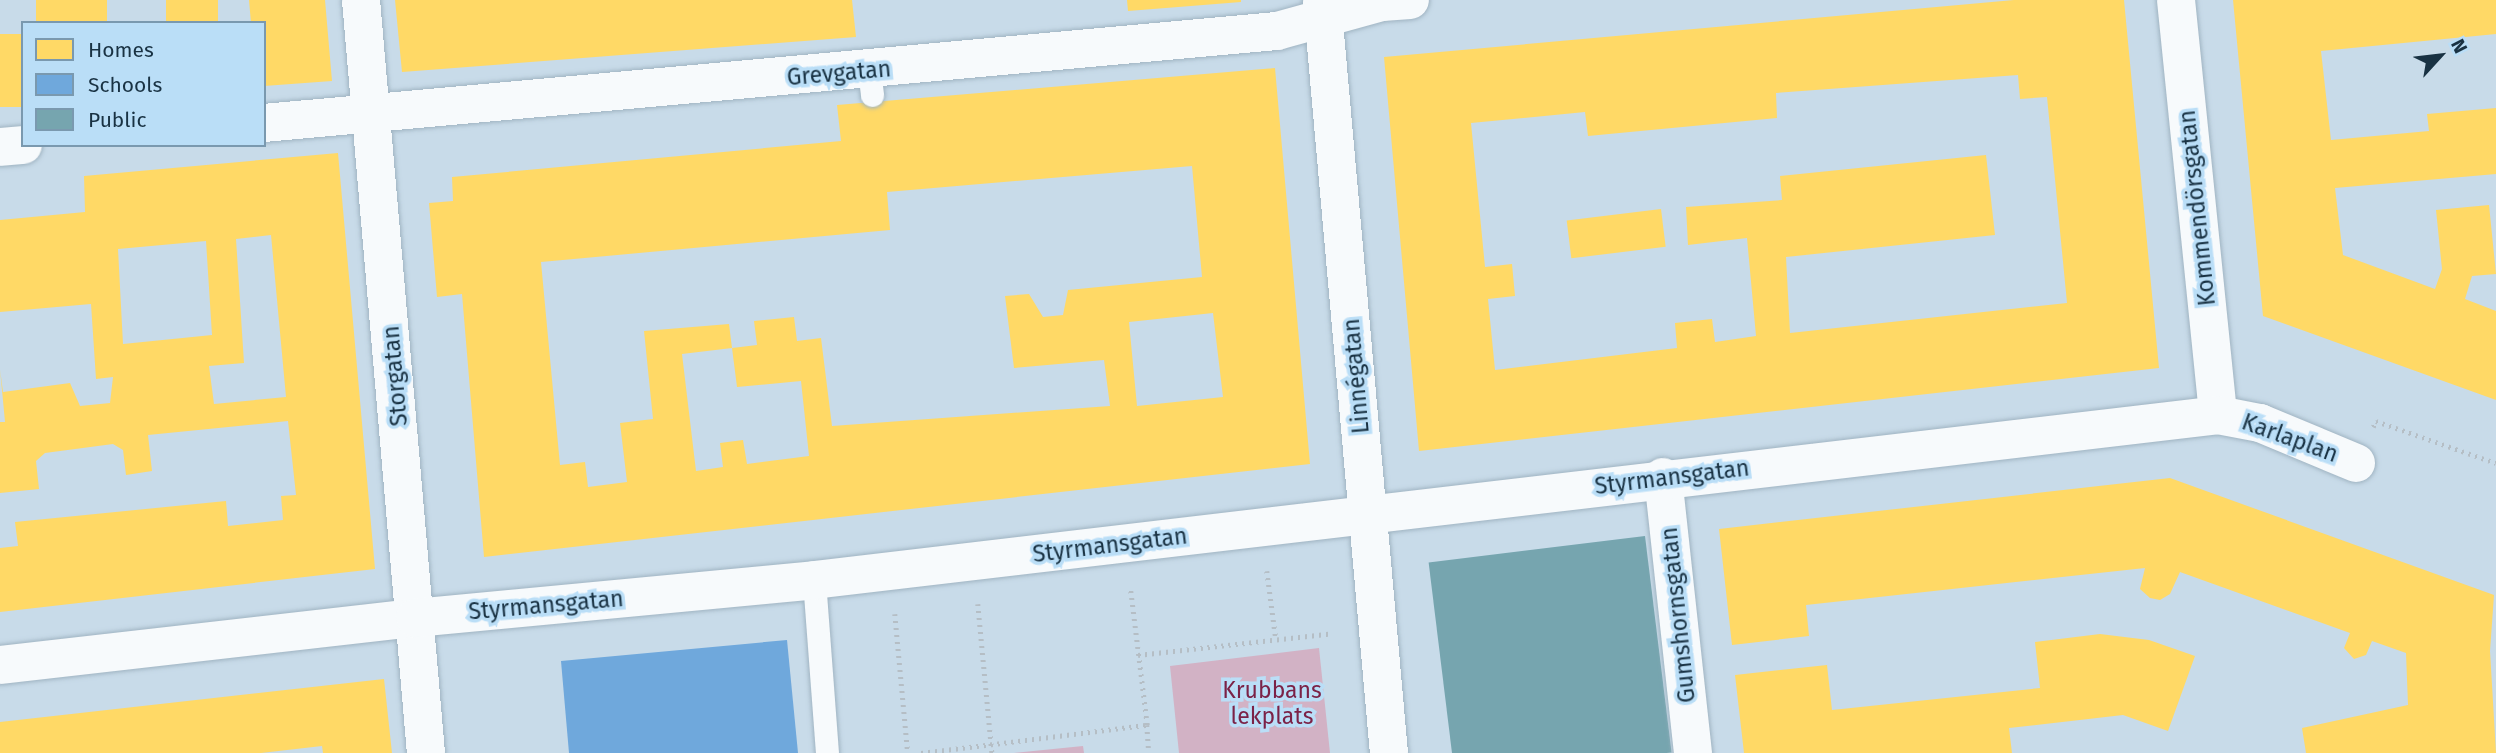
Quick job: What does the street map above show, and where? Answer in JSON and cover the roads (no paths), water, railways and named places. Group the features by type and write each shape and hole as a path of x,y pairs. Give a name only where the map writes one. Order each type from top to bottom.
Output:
{"street":[{"name":"Storgatan","path":"361,0 426,753"},
{"name":"Grevgatan","path":"266,123 372,113 871,83 1277,31 1323,10 1410,0"},
{"name":"Kommendörsgatan","path":"2176,0 2218,415"},
{"name":"Linnégatan","path":"1323,10 1389,753"},
{"path":"0,147 21,145"},
{"name":"Karlaplan","path":"2218,415 2260,423 2357,463"},
{"name":"Styrmansgatan","path":"0,665 415,618 814,580 1663,478 2218,415"},
{"name":"Gumshornsgatan","path":"1663,478 1693,753"}],"lane":[{"path":"814,580 827,753"}],"park label":[{"name":"Krubbans lekplats","path":"1272,703"}]}
